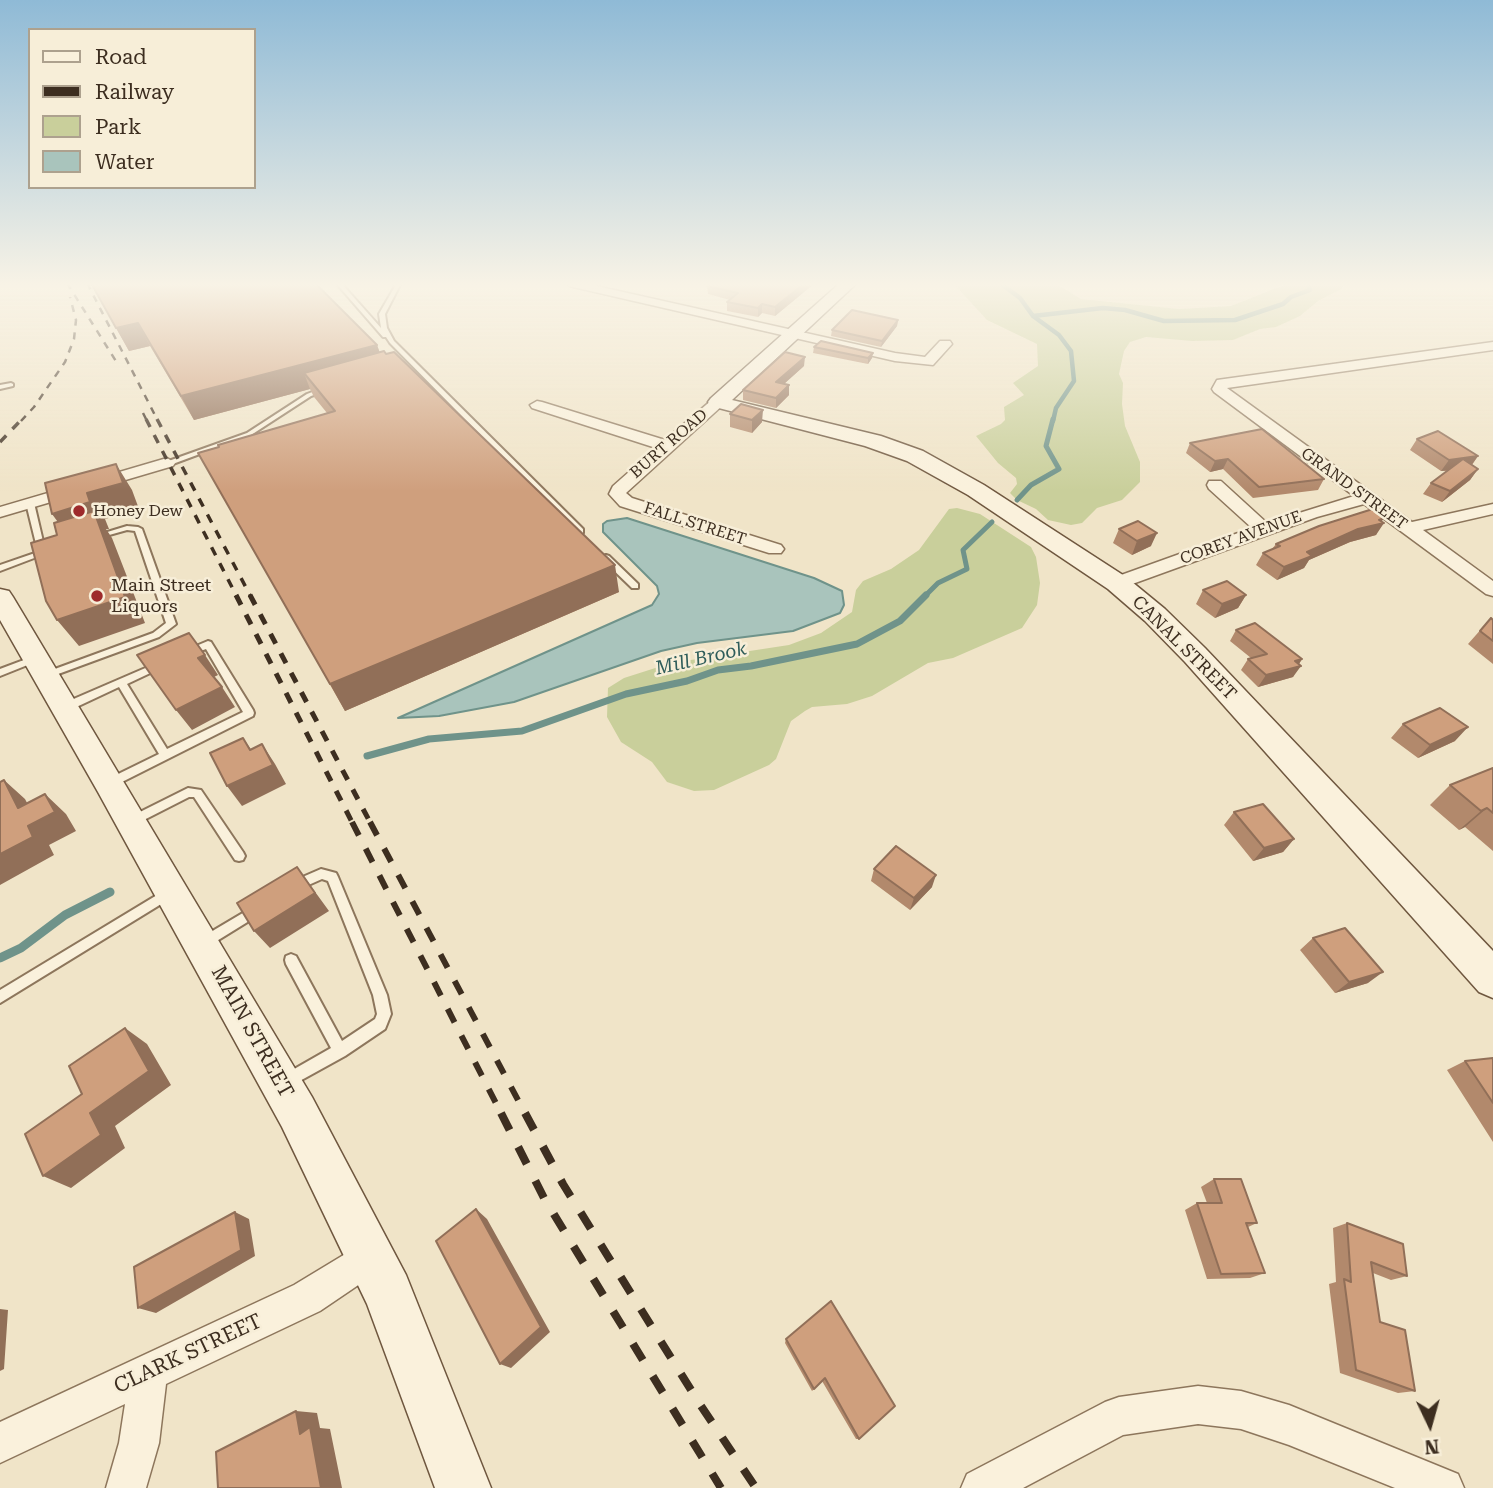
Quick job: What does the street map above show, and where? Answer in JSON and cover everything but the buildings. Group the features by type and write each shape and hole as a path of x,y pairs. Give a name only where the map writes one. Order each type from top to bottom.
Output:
{"street":[{"name":"BURT ROAD","path":"617,494 621,486 771,352"},
{"path":"874,352 928,362 936,352"},
{"name":"GRAND STREET","path":"1446,352 1228,382 1219,386 1222,393 1493,590"},
{"name":"CANAL STREET","path":"718,402 873,441 915,456 976,489 1117,583 1195,654 1493,979"},
{"path":"537,405 667,446"},
{"path":"0,512 167,463"},
{"path":"1214,485 1264,530"},
{"name":"FALL STREET","path":"617,494 626,502 775,549"},
{"name":"COREY AVENUE","path":"1117,583 1328,507 1366,498"},
{"path":"1408,528 1493,509"},
{"name":"MAIN STREET","path":"0,597 132,821 281,1084 388,1293 463,1488"},
{"name":"CLARK STREET","path":"0,1443 307,1298 370,1257"},
{"path":"126,1488 139,1443 149,1372"},
{"path":"981,1488 1119,1416 1198,1405 1241,1410 1289,1425 1444,1488"}],"lane":[{"path":"401,352 586,538"},
{"path":"401,368 413,365"},
{"path":"0,387 11,384"},
{"path":"167,463 237,440 260,428 309,394 328,389"},
{"path":"30,503 42,554"},
{"path":"50,680 156,635 171,624 138,529 123,529 89,539"},
{"path":"596,548 635,586"},
{"path":"0,568 54,550"},
{"path":"0,673 50,680 121,682 208,644 249,713 110,783"},
{"path":"121,682 165,755"},
{"path":"132,821 188,792 197,793 239,856"},
{"path":"202,943 306,879 321,874 332,877 380,995 384,1014 380,1024 340,1051 281,1084"},
{"path":"0,997 172,891"},
{"path":"291,960 340,1051"}],"green space":[{"path":"1037,352 1124,352 1119,374 1123,383 1122,404 1125,426 1140,462 1140,482 1122,500 1097,508 1082,523 1071,525 1048,520 1036,509 1017,500 1010,493 1017,484 1016,478 998,463 976,436 1005,420 1004,407 1024,395 1013,383 1038,366"},
{"path":"957,508 980,514 1031,547 1036,557 1040,583 1037,605 1022,628 953,658 928,663 872,696 847,704 812,707 791,721 776,759 769,765 714,790 694,791 667,782 652,762 621,742 607,717 608,688 624,678 671,663 789,645 821,633 852,612 856,590 863,581 891,569 919,550 949,509"}],"water":[{"path":"627,518 814,578 842,591 844,605 840,613 793,631 697,643 661,651 514,702 439,716 398,718 652,605 659,594 657,586 603,532 603,524 607,521"}],"waterway":[{"name":"Mill Brook","path":"1053,421 1056,408 1074,381 1071,352"},
{"name":"Mill Brook","path":"1017,500 1031,485 1059,469 1046,446 1053,419"},
{"name":"Mill Brook","path":"367,756 429,739 522,731 626,694 687,681 718,670 751,666 857,644 900,621 938,583 967,569 963,550 992,522"},
{"name":"Mill Brook","path":"0,958 21,948 65,915 110,892"}],"railway":[{"path":"21,421 34,407 69,352"},
{"path":"111,352 119,366"},
{"path":"123,352 158,421"},
{"path":"143,413 146,419"},
{"path":"0,442 22,419"},
{"path":"146,419 237,597"},
{"path":"157,419 251,597"},
{"path":"236,595 353,824"},
{"path":"250,595 371,824"},
{"path":"352,822 502,1115"},
{"path":"370,822 526,1115"},
{"path":"501,1113 544,1198 721,1488"},
{"path":"525,1113 563,1184 701,1406 756,1488"}],"place":[{"name":"Honey Dew","path":"79,511"},
{"name":"Main Street Liquors","path":"97,596"}]}
